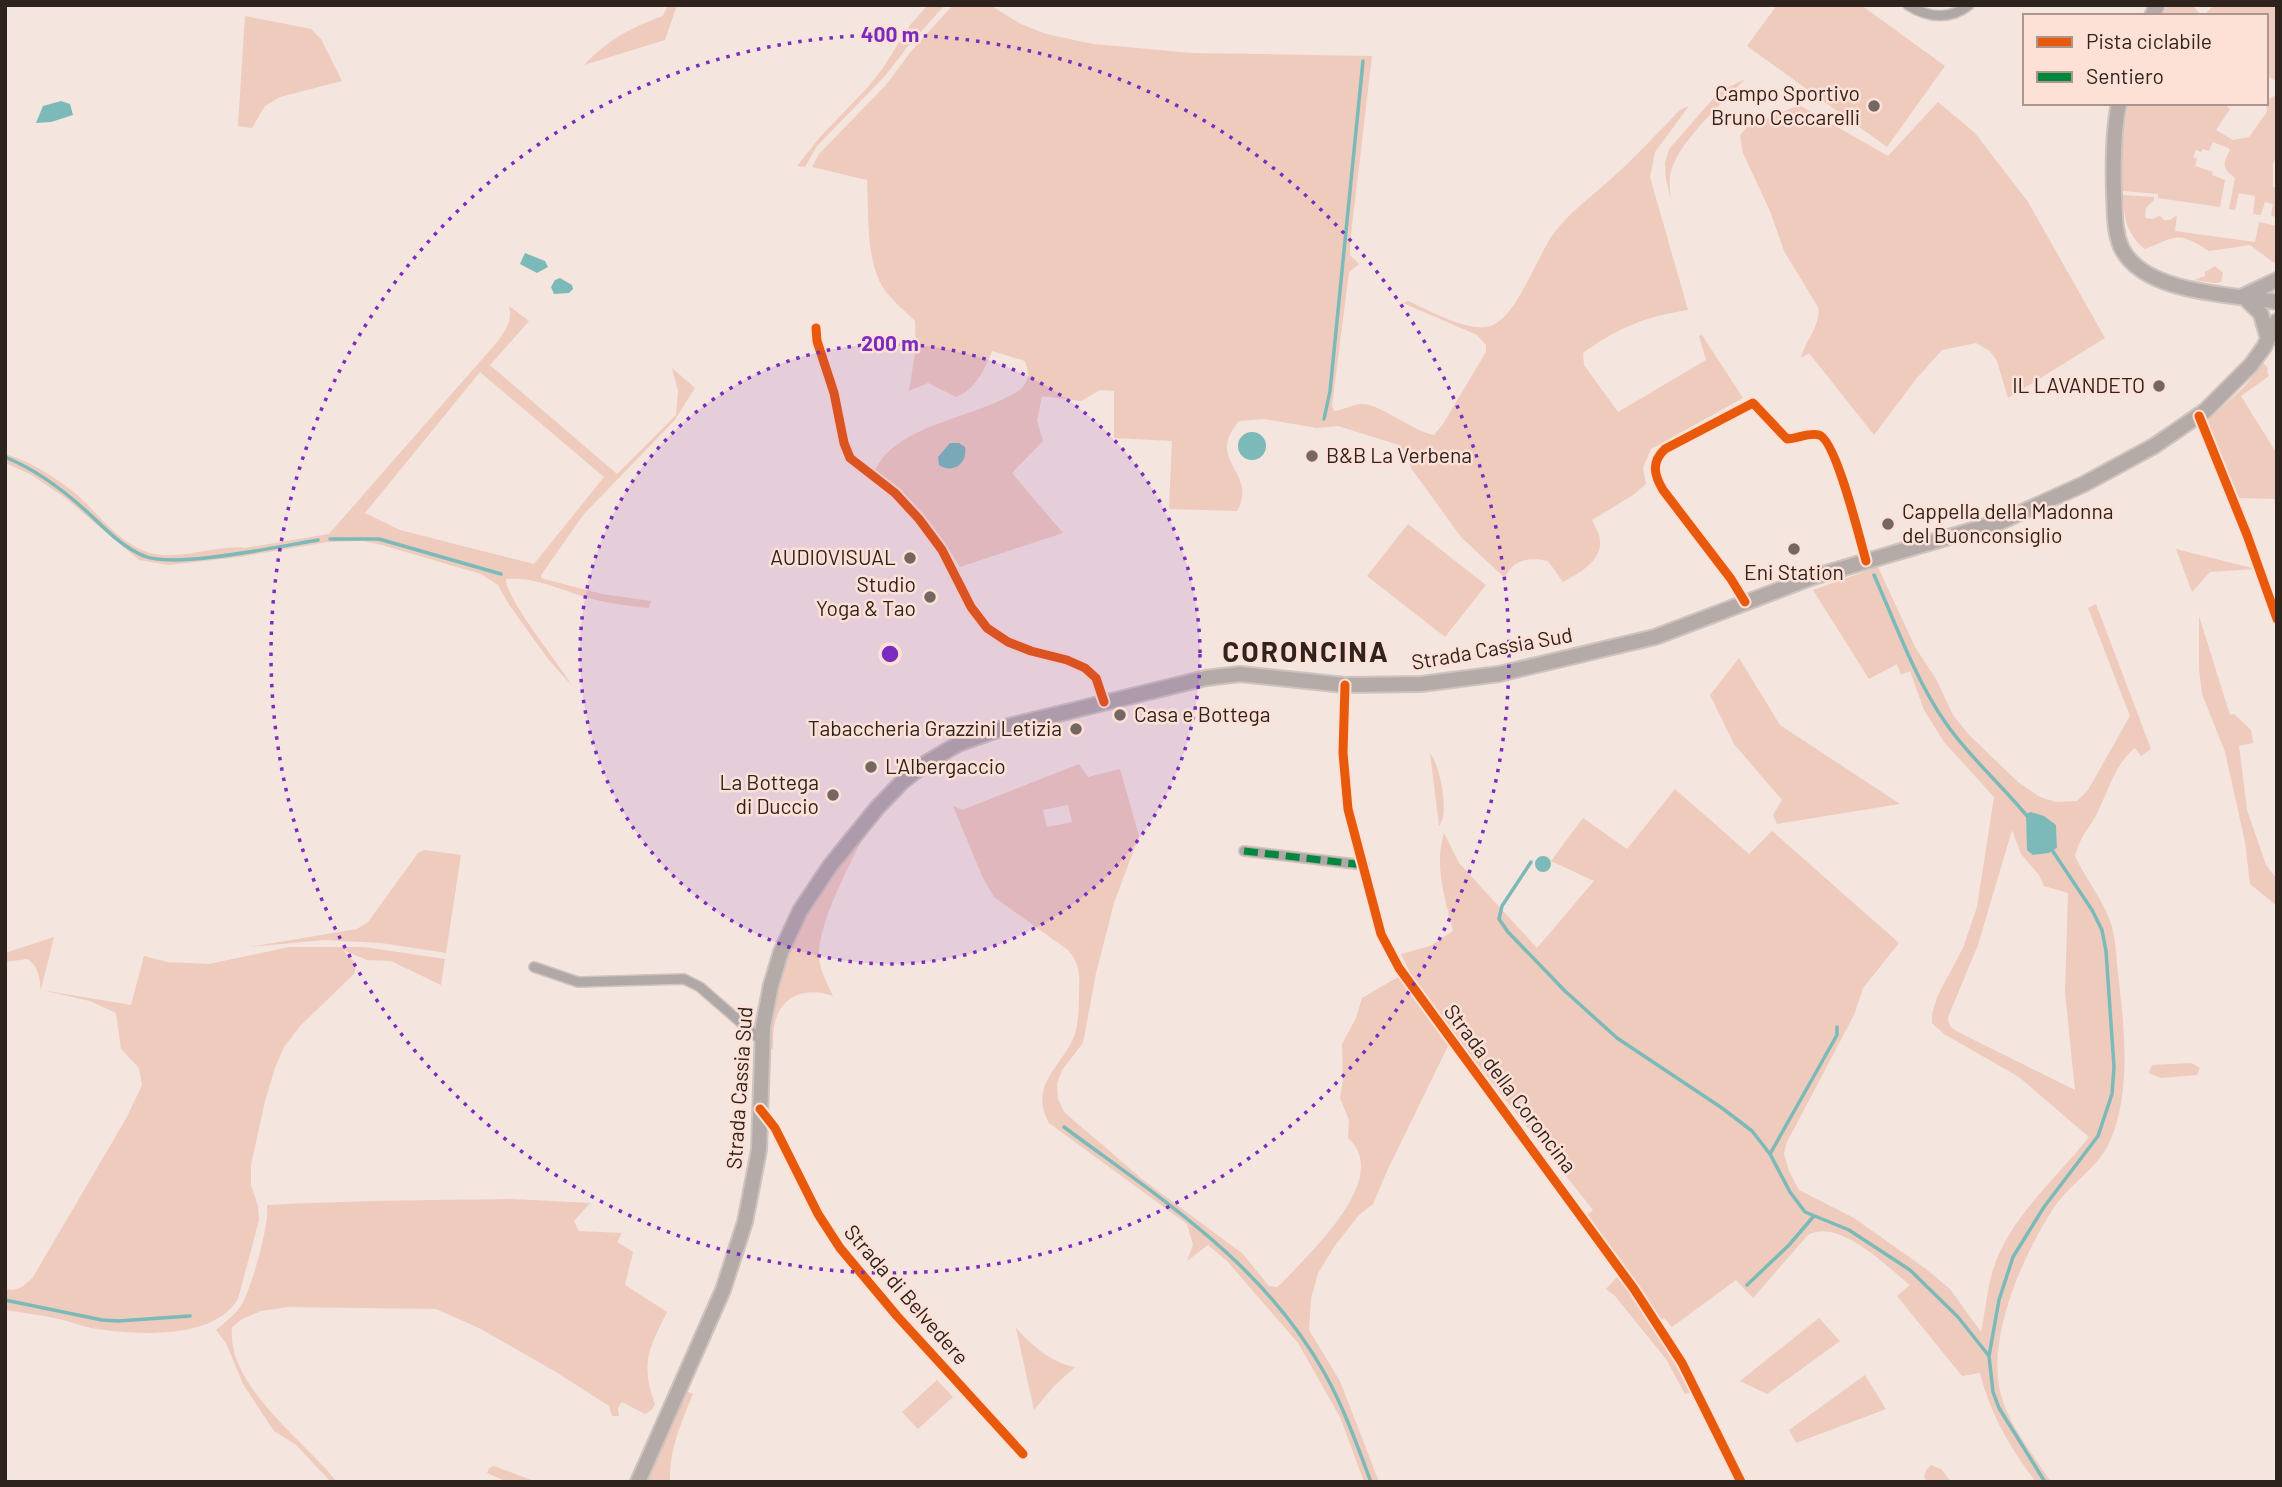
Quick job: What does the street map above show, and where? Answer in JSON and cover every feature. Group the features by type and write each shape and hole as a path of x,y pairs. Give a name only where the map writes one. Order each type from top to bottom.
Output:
{"main road":[{"path":"2119,105 2114,143 2115,218 2119,241 2129,260 2142,272 2157,279 2196,289 2277,302"},
{"path":"2243,296 2277,279"},
{"path":"2243,296 2260,314 2268,339"},
{"name":"Strada Cassia Sud","path":"638,1482 723,1290 745,1222 756,1176 760,1134 761,1040 773,976 788,936 800,911 846,845 902,782 934,757 958,744 1009,726 1197,679 1234,674 1345,685 1421,684 1512,671 1647,640 1745,602 1867,561 1973,531 2022,513 2126,463 2199,416 2238,380 2268,339 2277,321"}],"street":[{"path":"1908,5 1926,14 1943,16 1955,14 1969,5"},
{"path":"816,328 817,341 834,393 844,443 852,461 895,493 919,519 942,550 971,607 987,628 999,638 1016,646 1061,658 1085,668 1096,678 1104,702"},
{"path":"1745,602 1731,579 1663,490 1654,470 1658,457 1665,449 1753,403 1787,439 1812,434 1820,435 1826,440 1838,467 1867,561"},
{"path":"2199,416 2247,534 2277,619"},
{"name":"Strada della Coroncina","path":"1345,685 1343,735 1347,801 1381,934 1399,968 1634,1289 1682,1363 1741,1482"},
{"path":"1244,852 1364,866"},
{"path":"534,967 578,982 684,979 700,987 761,1040"},
{"name":"Strada di Belvedere","path":"760,1110 775,1128 814,1206 839,1248 1023,1454"}],"shaded area":[{"path":"668,5 677,5 665,40 584,65 620,35 663,16"},
{"path":"928,5 945,5 885,76 817,146 805,167 797,166 820,137 868,87 910,25"},
{"path":"953,5 990,5 1021,24 1046,34 1093,44 1192,53 1372,56 1350,243 1350,255 1359,264 1349,272 1332,406 1334,411 1359,404 1369,405 1434,435 1486,352 1486,345 1477,335 1403,303 1408,301 1473,327 1493,325 1502,319 1519,297 1560,225 1630,162 1680,110 1689,106 1655,152 1650,177 1688,310 1645,320 1609,336 1583,353 1584,365 1618,412 1706,360 1699,336 1702,335 1743,398 1651,449 1643,468 1646,484 1592,520 1600,539 1597,555 1588,566 1563,582 1548,561 1535,559 1517,563 1505,578 1461,537 1411,468 1408,457 1399,445 1338,426 1317,428 1264,419 1239,421 1230,435 1227,447 1242,486 1242,497 1237,511 1169,509 1172,441 1114,438 1114,391 1100,390 1081,401 1042,396 1037,421 1043,441 1012,473 1063,533 960,567 913,502 875,471 884,456 914,434 1020,390 1028,377 1025,361 992,351 978,378 968,390 956,397 928,383 909,391 916,347 915,321 887,293 875,269 870,239 867,180 812,167 819,154 885,86 913,49"},
{"name":"Campo Sportivo Bruno Ceccarelli","path":"1777,5 1861,5 1945,66 1887,147 1747,46"},
{"path":"2168,5 2192,5 2200,14 2163,14"},
{"path":"2214,5 2277,5 2277,82 2268,76 2268,14 2205,14"},
{"path":"245,16 311,29 321,39 342,81 280,97 265,106 252,128 238,126"},
{"path":"1745,79 1704,121 1677,157 1670,176 1671,201 1665,163 1669,149 1719,92"},
{"path":"2277,94 2277,153 2273,164 2273,187 2277,188 2277,218 2271,215 2273,204 2265,202 2261,215 2253,214 2255,196 2239,193 2235,210 2229,209 2235,178 2225,165 2230,149 2213,142 2209,151 2196,150 2193,157 2197,159 2195,166 2213,172 2212,175 2225,180 2220,207 2158,198 2158,194 2123,191 2120,161 2128,105 2225,105 2230,109 2216,130 2233,140 2249,137 2267,112 2268,100"},
{"path":"1938,102 1975,133 2028,202 2105,338 2008,398 1997,361 1990,351 1976,343 1942,350 1916,379 1874,435 1809,353 1801,358 1818,320 1818,307 1784,251 1770,211 1743,153 1740,135 1747,127 1799,105 1888,156"},
{"path":"2123,195 2154,197 2146,208 2145,218 2160,216 2164,220 2170,220 2177,215 2175,231 2255,242 2259,222 2277,226 2277,265 2250,245 2209,251 2190,240 2177,238 2145,249 2127,225"},
{"path":"2215,266 2223,273 2221,282 2194,280 2205,276 2205,272"},
{"path":"509,306 529,321 490,365 617,474 676,415 678,391 672,368 695,388 674,421 584,514 541,575 544,579 602,594 651,601 649,608 600,601 529,580 506,579 523,616 572,686 548,659 498,585 481,574 363,541 328,542 240,557 169,565 139,560 64,497 30,474 5,463 5,454 51,475 75,493 128,543 150,553 174,555 245,548 329,534 498,341 508,324","holes":["480,372 604,477 534,564 400,530 365,513"]},
{"path":"2263,363 2268,368 2269,376 2241,396 2277,454 2277,499 2239,498 2208,420 2245,386"},
{"path":"1408,524 1486,585 1445,637 1367,576"},
{"path":"2176,549 2256,569 2210,572 2192,592"},
{"path":"1878,567 1915,647 1936,679 1953,715 1969,735 2018,782 2040,797 2056,802 2077,801 2088,790 2130,716 2088,608 2096,604 2151,749 2141,756 2135,748 2121,763 2075,856 2107,913 2115,940 2124,1058 2124,1080 2117,1121 2110,1141 2099,1159 2055,1206 2031,1247 2010,1297 1998,1348 1997,1373 2005,1407 2016,1429 2051,1482 2036,1482 2018,1457 1996,1417 1980,1373 1962,1376 1897,1296 1910,1285 1848,1238 1820,1231 1808,1235 1753,1298 1736,1280 1672,1327 1664,1318 1660,1321 1587,1215 1593,1210 1433,1008 1401,954 1430,946 1453,931 1440,870 1444,833 1459,863 1537,948 1594,881 1551,861 1583,818 1627,849 1675,789 1749,854 1772,831 1899,943 1863,988 1854,1015 1786,1144 1784,1154 1789,1171 1799,1190 1854,1218 1950,1289 1981,1332 1992,1273 2009,1235 2034,1201 2089,1137 2019,1077 1944,1034 1932,1023 1938,995 1963,948 1977,907 1994,797 1944,742 1924,710 1910,671 1901,675 1897,664 1869,679 1813,590","holes":["2056,825 2057,848 2049,853 2033,855","2012,830 2021,854 2039,875 2044,886 2068,893 2065,993 2075,1090 1957,1032 1949,1023 1948,1017 1978,945"]},
{"path":"2199,616 2230,715 2234,714 2251,730 2253,743 2239,746 2247,810 2266,865 2277,879 2277,906 2250,884 2245,842 2225,752 2202,694"},
{"path":"1739,658 1780,725 1900,804 1777,824 1773,815 1782,800 1734,744 1710,695"},
{"path":"1430,753 1437,768 1444,801 1439,826"},
{"path":"1079,764 1088,777 1120,769 1139,836 1114,903 1096,973 1083,1043 1062,1070 1057,1084 1058,1099 1064,1112 1142,1179 1243,1254 1269,1286 1277,1287 1310,1253 1342,1214 1354,1193 1360,1173 1359,1154 1348,1138 1349,1120 1340,1098 1343,1080 1342,1044 1356,1018 1362,998 1398,977 1449,1044 1373,1204 1359,1215 1336,1244 1318,1273 1311,1299 1309,1330 1340,1381 1379,1482 1364,1482 1340,1417 1298,1343 1227,1261 1208,1245 1187,1261 1193,1245 1187,1224 1049,1123 1044,1109 1045,1086 1075,1034 1079,1006 1078,968 1068,950 994,897 982,876 953,806 962,810","holes":["1068,805 1072,822 1047,827 1043,810"]},
{"path":"868,828 830,908 820,941 820,965 833,996 808,992 793,997 781,1008 776,1020 773,1049 768,1048 776,987 790,949 820,895"},
{"path":"424,850 461,855 446,953 381,943 324,940 249,947 357,929 368,922 418,853"},
{"path":"54,937 41,990 34,965 27,959 5,962 5,953"},
{"path":"289,947 364,947 445,959 441,985 391,961 367,960 343,950 355,963 354,974 300,1026 284,1047 265,1101 251,1165 251,1185 258,1206 259,1220 238,1299 226,1313 210,1322 171,1332 108,1330 5,1310 5,1289 20,1288 33,1277 127,1117 142,1085 139,1068 121,1049 116,1013 90,1001 41,990 131,1005 144,956 167,962 209,964"},
{"path":"2191,1063 2200,1068 2197,1075 2161,1078 2149,1073 2152,1065"},
{"path":"512,1199 590,1203 574,1221 579,1231 622,1233 617,1242 633,1252 625,1285 667,1312 651,1347 647,1367 655,1404 652,1410 645,1414 622,1402 618,1408 619,1416 612,1416 609,1406 556,1372 481,1329 436,1309 288,1307 261,1311 242,1319 232,1327 233,1349 241,1370 270,1411 337,1482 331,1482 295,1444 274,1431 243,1384 226,1343 216,1330 238,1310 247,1294 263,1240 267,1205"},
{"path":"1619,1275 1694,1392 1685,1394 1666,1359 1615,1296 1606,1289"},
{"path":"1819,1318 1840,1341 1767,1394 1740,1381"},
{"path":"1016,1328 1043,1353 1075,1367 1034,1410"},
{"path":"1865,1375 1886,1409 1796,1443 1789,1430"},
{"path":"937,1380 953,1397 918,1429 902,1412"},
{"path":"686,1391 693,1394 674,1448 670,1482 644,1482"},
{"path":"1931,1465 1941,1469 1951,1482 1928,1482 1924,1477"},
{"path":"494,1466 537,1482 508,1482 487,1473 489,1468"}],"water":[{"path":"61,101 70,104 73,115 51,122 36,123 43,106"},
{"path":"525,253 545,261 548,267 537,273 520,264"},
{"path":"560,278 572,285 573,289 569,293 554,294 551,287 555,280"},
{"path":"1252,432 1262,436 1266,446 1262,456 1252,460 1242,456 1238,446 1242,436"},
{"path":"950,443 959,443 965,447 965,452 962,462 950,469 939,465 938,457"},
{"path":"2031,812 2044,816 2056,825 2057,848 2049,853 2033,855 2027,850 2026,814"},
{"path":"1543,856 1549,858 1549,870 1543,872 1537,870 1535,864 1537,858"}],"waterway":[{"path":"1324,419 1330,391 1363,61"},
{"path":"5,457 57,487 120,542 144,556 179,560 203,558 318,540"},
{"path":"330,539 379,539 501,574"},
{"path":"1874,575 1915,669 1934,705 1964,747 2027,816"},
{"path":"2045,1482 1999,1408 1993,1392 1989,1356 1999,1300 2013,1257 2044,1207 2098,1136 2112,1094 2114,1067 2106,951 2102,930 2092,910 2052,850"},
{"path":"1531,862 1502,906 1499,919 1508,932 1565,991 1617,1038 1752,1131 1770,1154 1790,1192 1805,1212 1849,1230 1910,1270 1958,1317 1989,1356"},
{"path":"1770,1154 1837,1035 1837,1027"},
{"path":"1064,1127 1208,1236 1272,1299 1325,1374 1344,1413 1371,1482"},
{"path":"1747,1285 1789,1245 1813,1217"},
{"path":"5,1300 102,1320 190,1316"}],"marked path":[{"path":"1244,851 1364,865"}],"cycle path":[{"path":"816,328 817,341 834,393 844,443 850,458 895,493 919,519 942,550 971,607 987,628 1008,642 1085,668 1096,678 1104,702"},
{"path":"1745,602 1731,579 1663,490 1655,469 1665,449 1753,403 1787,439 1815,434 1826,441 1840,472 1866,561"},
{"path":"2199,416 2247,535 2277,619"},
{"path":"1345,685 1343,753 1348,809 1381,934 1399,968 1634,1289 1682,1363 1741,1482"},
{"path":"760,1109 775,1128 818,1214 840,1248 897,1316 1023,1454"}],"place":[{"name":"Campo Sportivo Bruno Ceccarelli","path":"1874,106"},
{"name":"IL LAVANDETO","path":"2159,386"},
{"name":"B&B La Verbena","path":"1312,456"},
{"name":"Cappella della Madonna del Buonconsiglio","path":"1888,524"},
{"name":"Eni Station","path":"1794,549"},
{"name":"AUDIOVISUAL","path":"910,558"},
{"name":"Studio Yoga & Tao","path":"930,597"},
{"name":"Casa e Bottega","path":"1120,715"},
{"name":"Tabaccheria Grazzini Letizia","path":"1076,729"},
{"name":"L'Albergaccio","path":"871,767"},
{"name":"La Bottega di Duccio","path":"833,795"}],"district":[{"name":"CORONCINA","path":"1306,652"}]}
